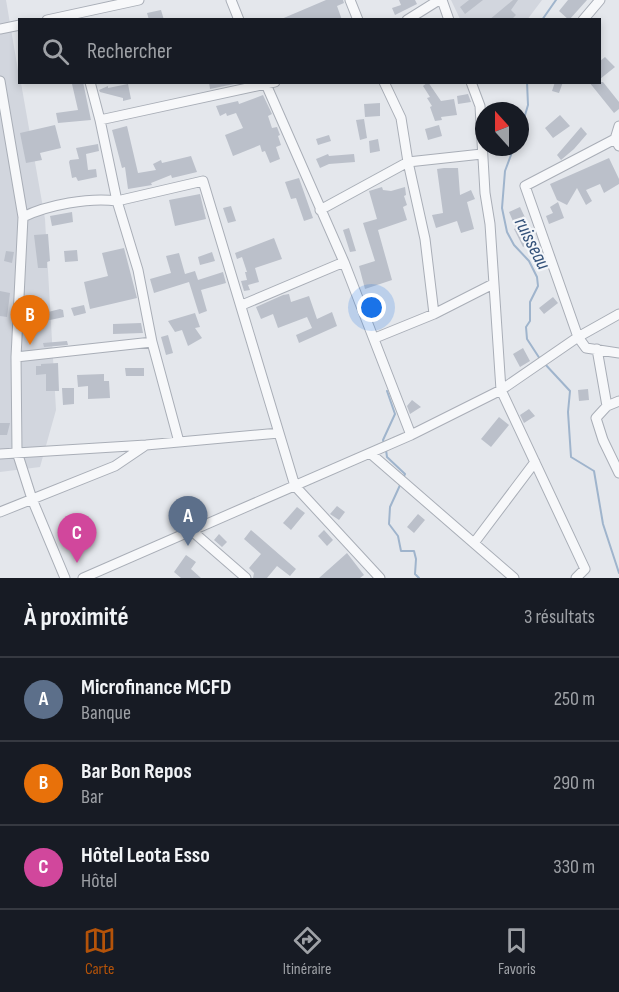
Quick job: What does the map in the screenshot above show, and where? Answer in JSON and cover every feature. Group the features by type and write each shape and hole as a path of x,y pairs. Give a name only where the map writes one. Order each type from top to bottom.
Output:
{"street":[{"path":"72,17 139,0"},
{"path":"231,0 238,18"},
{"path":"350,0 357,18"},
{"path":"410,18 441,0 448,18"},
{"path":"585,18 600,0"},
{"path":"0,29 18,25"},
{"path":"0,81 23,217 16,357 17,452 32,498 65,578"},
{"path":"91,84 117,201 138,270 152,342 179,442"},
{"path":"100,120 263,84"},
{"path":"268,84 375,338 411,435"},
{"path":"385,84 401,118 425,238 434,314"},
{"path":"472,84 478,102"},
{"path":"619,126 617,143 525,186 578,337 586,348 619,353"},
{"path":"320,210 408,162 475,155"},
{"path":"482,156 486,208 490,225 501,390 587,573 576,578"},
{"path":"23,217 33,212 70,204 100,199 117,201 204,181 295,486 380,578"},
{"path":"242,305 344,262"},
{"path":"375,338 434,314 493,284"},
{"path":"83,578 411,435 501,390 578,337 619,314"},
{"path":"16,357 152,342"},
{"path":"597,349 607,406"},
{"path":"619,401 607,406 596,418 603,440 619,473"},
{"path":"0,454 146,445 279,433"},
{"path":"0,512 115,466 146,445"},
{"path":"370,453 514,578"},
{"path":"474,543 535,462"},
{"path":"192,531 246,578"},
{"path":"100,571 109,578"}],"shaded area":[{"path":"0,0 6,0 18,70 18,84 21,84 45,219 56,410 40,467 0,472"},
{"path":"451,0 542,0 528,18 460,18"}],"building":[{"path":"326,0 343,0 344,3 337,6 341,18 284,18"},
{"path":"399,0 415,0 417,4 395,15 392,8 401,5"},
{"path":"469,0 483,0 465,14 460,7"},
{"path":"513,0 518,0 511,10 516,15 513,18 491,18"},
{"path":"568,0 587,0 571,18 567,18 559,11"},
{"path":"161,10 163,18 148,18 147,13"},
{"path":"605,57 615,67 601,78 601,60"},
{"path":"603,82 619,102 619,109 614,113 591,84"},
{"path":"72,84 83,84 91,120 58,123 56,113 78,110"},
{"path":"128,84 131,99 123,101 123,98 99,90 108,86 108,88"},
{"path":"209,84 234,84 210,89"},
{"path":"429,84 441,101 454,99 457,115 441,117 442,120 435,121 430,107 432,106 427,98 430,97 423,86"},
{"path":"554,84 562,84 559,93 552,91"},
{"path":"468,94 471,102 458,104 457,96"},
{"path":"263,95 272,114 268,116 272,128 277,127 280,135 278,136 281,145 276,147 280,159 270,163 260,145 233,156 225,135 243,128 236,113 227,116 226,113 220,116 216,106 238,101 239,104"},
{"path":"380,103 380,116 365,117 364,104"},
{"path":"560,115 570,126 553,138 545,128"},
{"path":"364,119 367,138 360,140 356,120"},
{"path":"55,125 61,148 40,153 42,160 26,163 20,133"},
{"path":"439,125 442,136 428,140 425,129"},
{"path":"127,126 138,173 156,170 153,164 161,160 162,163 191,156 197,172 172,178 171,175 151,183 152,185 128,189 125,167 122,168 112,130"},
{"path":"581,127 587,134 561,160 557,155"},
{"path":"329,135 331,141 318,145 316,139"},
{"path":"378,139 380,151 370,153 369,141"},
{"path":"98,144 99,151 86,154 88,170 96,169 97,177 78,181 76,177 72,178 69,162 79,159 76,148"},
{"path":"328,154 329,156 354,154 355,162 329,164 320,168 316,159"},
{"path":"609,158 619,184 604,193 600,184 586,190 592,201 586,205 577,188 567,205 557,200 550,184"},
{"path":"458,168 460,195 471,190 475,199 467,202 474,229 461,233 457,221 436,228 432,215 443,213 437,169"},
{"path":"299,178 313,218 304,221 296,198 291,199 285,182"},
{"path":"382,187 383,190 391,191 405,187 406,195 404,196 407,205 403,207 407,220 378,230 392,280 365,289 359,266 375,261 363,223 377,219 369,191"},
{"path":"200,194 206,219 175,226 169,200"},
{"path":"558,202 564,218 549,224 546,216 553,213 550,207"},
{"path":"231,206 236,221 228,223 223,208"},
{"path":"520,207 532,232 526,235 530,243 523,247 509,212"},
{"path":"72,212 73,222 52,226 50,216"},
{"path":"349,228 356,251 350,252 343,230"},
{"path":"48,234 50,261 47,262 47,268 38,268 34,235"},
{"path":"274,238 282,259 255,268 259,282 248,285 250,290 244,291 241,281 247,280 245,272 247,272 242,257 237,259 235,253"},
{"path":"124,248 137,298 90,309 84,282 108,276 102,253"},
{"path":"538,248 543,259 534,263 529,251"},
{"path":"77,250 78,261 65,262 64,251"},
{"path":"6,251 14,252 12,263 4,261"},
{"path":"212,252 215,261 200,265 198,257"},
{"path":"179,253 185,274 195,271 198,280 223,272 226,283 201,290 207,311 199,314 189,282 154,293 150,279 171,273 166,256"},
{"path":"0,291 10,293 7,317 0,316"},
{"path":"289,294 291,302 309,296 317,319 332,312 337,326 299,343 296,335 312,328 307,317 278,328 273,314 261,319 256,307"},
{"path":"553,297 558,303 544,314 539,308"},
{"path":"84,305 86,313 74,316 71,308"},
{"path":"63,310 64,317 36,323 37,311 48,312"},
{"path":"195,313 200,327 195,328 202,338 188,346 182,330 175,332 168,321"},
{"path":"141,323 143,333 113,334 113,324"},
{"path":"168,335 173,353 166,355 161,337"},
{"path":"67,341 68,345 44,347 43,343"},
{"path":"523,348 530,361 520,367 513,354"},
{"path":"58,363 59,391 46,391 46,374 36,375 36,366"},
{"path":"125,368 144,368 144,376 126,376"},
{"path":"104,374 104,381 109,381 110,398 88,399 88,386 78,387 77,375"},
{"path":"62,388 74,388 74,404 63,405"},
{"path":"588,389 589,400 579,401 578,390"},
{"path":"412,400 421,407 410,414 407,406"},
{"path":"529,409 535,416 524,423 520,415"},
{"path":"499,417 509,425 491,447 481,439"},
{"path":"0,423 10,423 7,435 0,435"},
{"path":"337,506 345,512 339,520 330,514"},
{"path":"297,507 305,513 291,530 283,523"},
{"path":"418,514 425,520 414,533 407,527"},
{"path":"251,530 296,569 290,576 277,566 267,578 253,578 254,573 249,568 261,554 244,539"},
{"path":"324,530 333,540 327,546 318,536"},
{"path":"219,534 227,542 222,547 214,540"},
{"path":"347,553 364,575 360,578 319,578"},
{"path":"186,555 196,562 191,569 201,578 181,578 174,572"}],"waterway":[{"name":"ruisseau","path":"543,18 556,0"},
{"name":"ruisseau","path":"527,84 528,102"},
{"name":"ruisseau","path":"511,156 505,171 502,208 507,232 514,245 529,261 537,277 538,286 530,302 530,321 526,327 527,339 540,359"},
{"name":"ruisseau","path":"544,363 570,391 568,412 571,457 594,471 603,524 619,573"},
{"name":"ruisseau","path":"384,444 383,440 395,414 387,391"},
{"name":"ruisseau","path":"386,450 387,457 405,474 403,478"},
{"name":"ruisseau","path":"401,483 390,507 389,524 398,536 401,551 414,551 415,574 419,578"}],"place":[{"name":"Bar Bon Repos","path":"30,345"},
{"name":"Microfinance MCFD","path":"188,546"},
{"name":"Hôtel Leota Esso","path":"77,563"}]}
